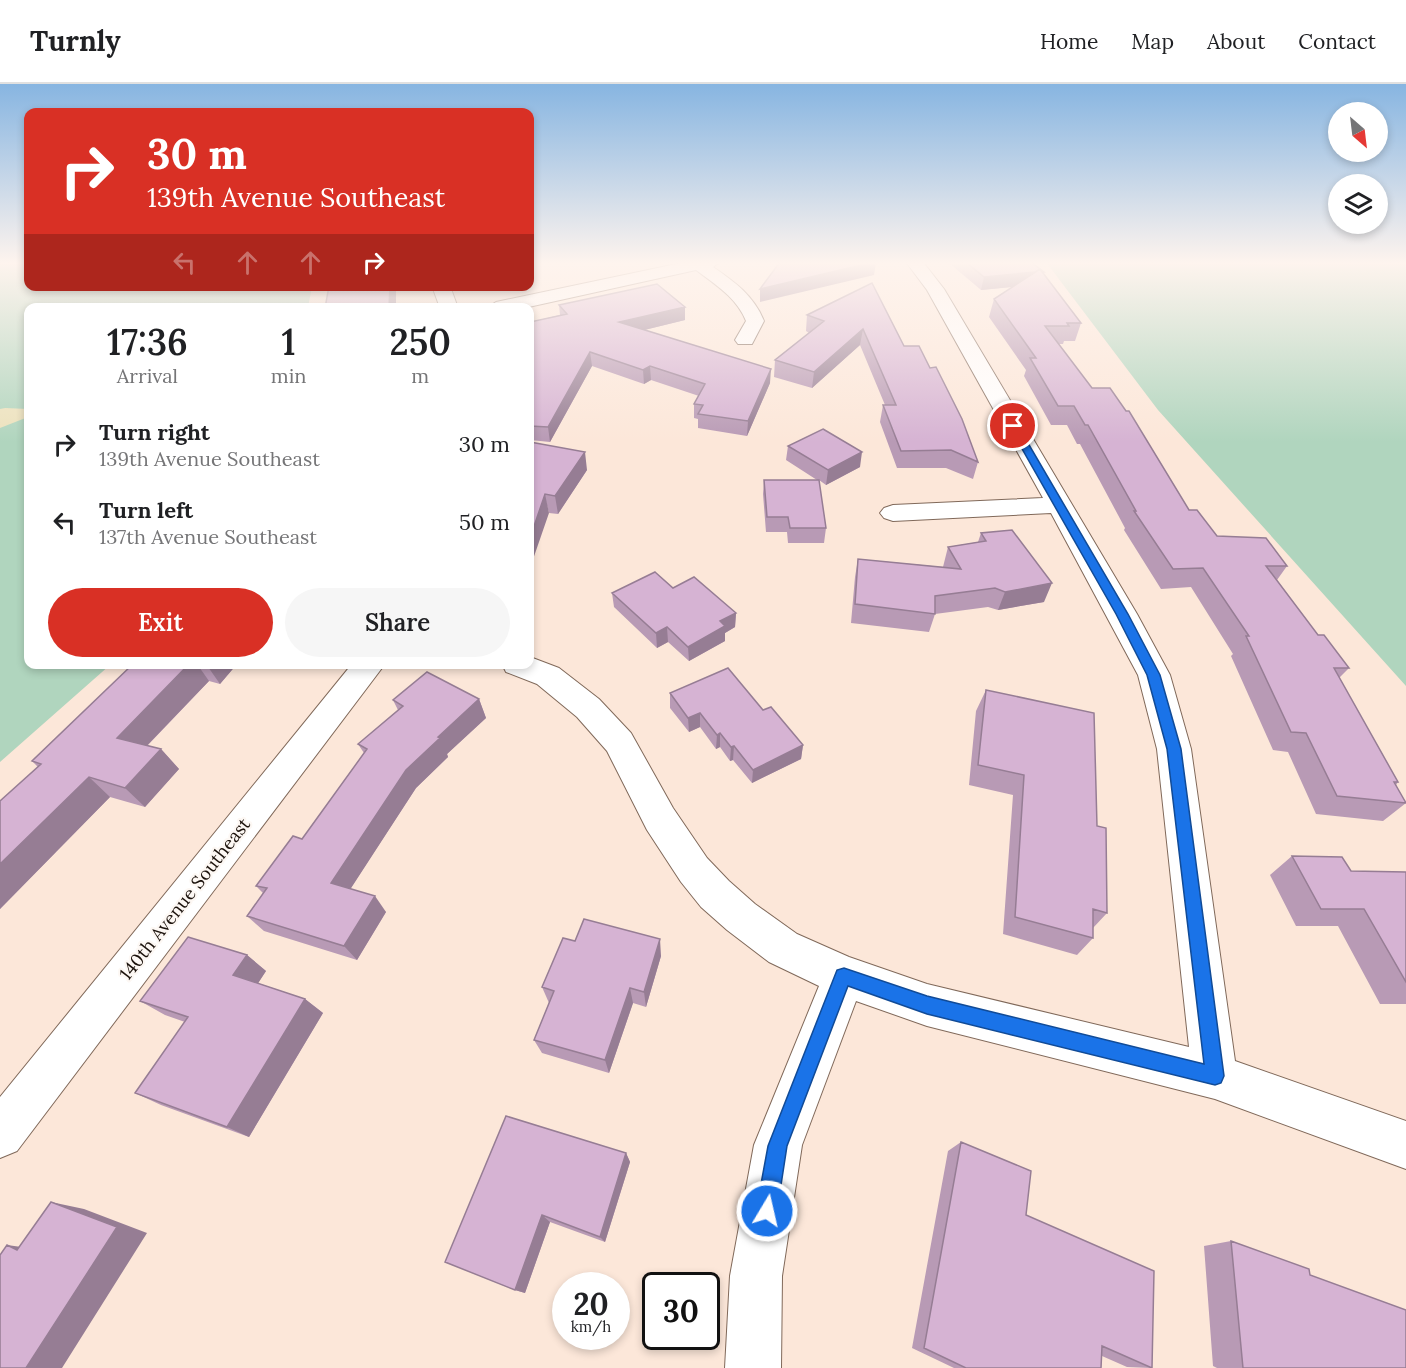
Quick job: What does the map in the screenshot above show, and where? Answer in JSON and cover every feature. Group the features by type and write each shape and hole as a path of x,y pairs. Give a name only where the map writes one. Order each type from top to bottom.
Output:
{"street":[{"path":"745,340 755,322"},
{"path":"954,322 1122,614 1154,675 1174,749 1215,1076"},
{"path":"893,513 1058,505"},
{"name":"140th Avenue Southeast","path":"0,1134 366,669"},
{"path":"530,669 548,676 588,708 618,742 675,844 715,894 741,917 783,948 844,976 927,1005 1215,1076 1406,1145"},
{"path":"753,1368 756,1276 778,1146 844,976"}],"green space":[{"path":"0,322 24,322 24,669 105,669 0,762"},
{"path":"1091,322 1406,322 1406,686 1158,410"}],"sand":[{"path":"0,409 24,409 24,419 0,428"}],"building":[{"path":"534,322 619,322 771,369 748,421 698,414 703,405 694,404 705,384 650,366 643,370 590,352 548,427 534,426"},
{"path":"823,322 892,322 904,346 919,346 930,368 936,367 962,419 978,462 951,450 901,451 883,405 896,405 863,329 814,372 775,360"},
{"path":"1010,322 1080,322 1067,323 1069,326 1045,326 1092,388 1110,388 1126,411 1129,411 1189,510 1197,510 1217,536 1266,538 1287,566 1266,566 1318,635 1324,635 1349,668 1334,668 1398,782 1394,782 1406,803 1337,796 1306,733 1291,732 1246,636 1249,636 1203,568 1173,569 1134,511 1136,511 1088,425 1085,425 1074,406 1058,406 1030,358 1036,358"},
{"path":"823,429 862,452 828,470 788,446"},
{"path":"534,443 585,452 555,496 545,494 534,526"},
{"path":"764,480 819,480 826,528 790,528 788,517 767,517"},
{"path":"1012,530 1052,583 1005,592 995,588 935,596 935,614 855,604 858,559 961,569 948,547 986,541 981,533"},
{"path":"655,572 673,588 694,577 736,613 720,621 725,626 688,647 667,627 656,633 612,593"},
{"path":"728,668 763,710 771,707 803,745 753,770 734,746 731,747 720,733 717,735 700,713 688,718 670,693"},
{"path":"128,669 184,669 117,738 161,749 125,788 89,777 0,864 0,801 41,764 32,761"},
{"path":"427,672 479,699 406,770 331,883 375,896 344,946 247,916 267,888 256,886 293,836 302,839 367,749 358,744 403,706 393,700"},
{"path":"986,690 1094,713 1097,826 1106,828 1107,913 1093,909 1093,938 1015,917 1024,775 978,765"},
{"path":"1292,856 1342,857 1351,871 1406,872 1406,982 1364,909 1321,909"},
{"path":"584,919 660,939 644,992 630,988 605,1060 534,1040 554,991 542,987 563,938 575,941"},
{"path":"188,937 247,955 233,975 305,999 227,1127 135,1093 188,1017 140,1001"},
{"path":"506,1116 626,1153 600,1237 542,1215 515,1290 445,1262"},
{"path":"961,1142 1031,1171 1026,1215 1154,1271 1152,1368 1102,1346 1101,1368 966,1368 924,1348"},
{"path":"51,1202 117,1227 26,1368 0,1368 0,1255 7,1245 17,1250"},
{"path":"1231,1241 1309,1269 1310,1275 1406,1310 1406,1368 1243,1368"}],"route":[{"path":"767,1211 778,1146 844,976 927,1005 1215,1076 1174,749 1154,675 1122,614 1013,426"}]}
